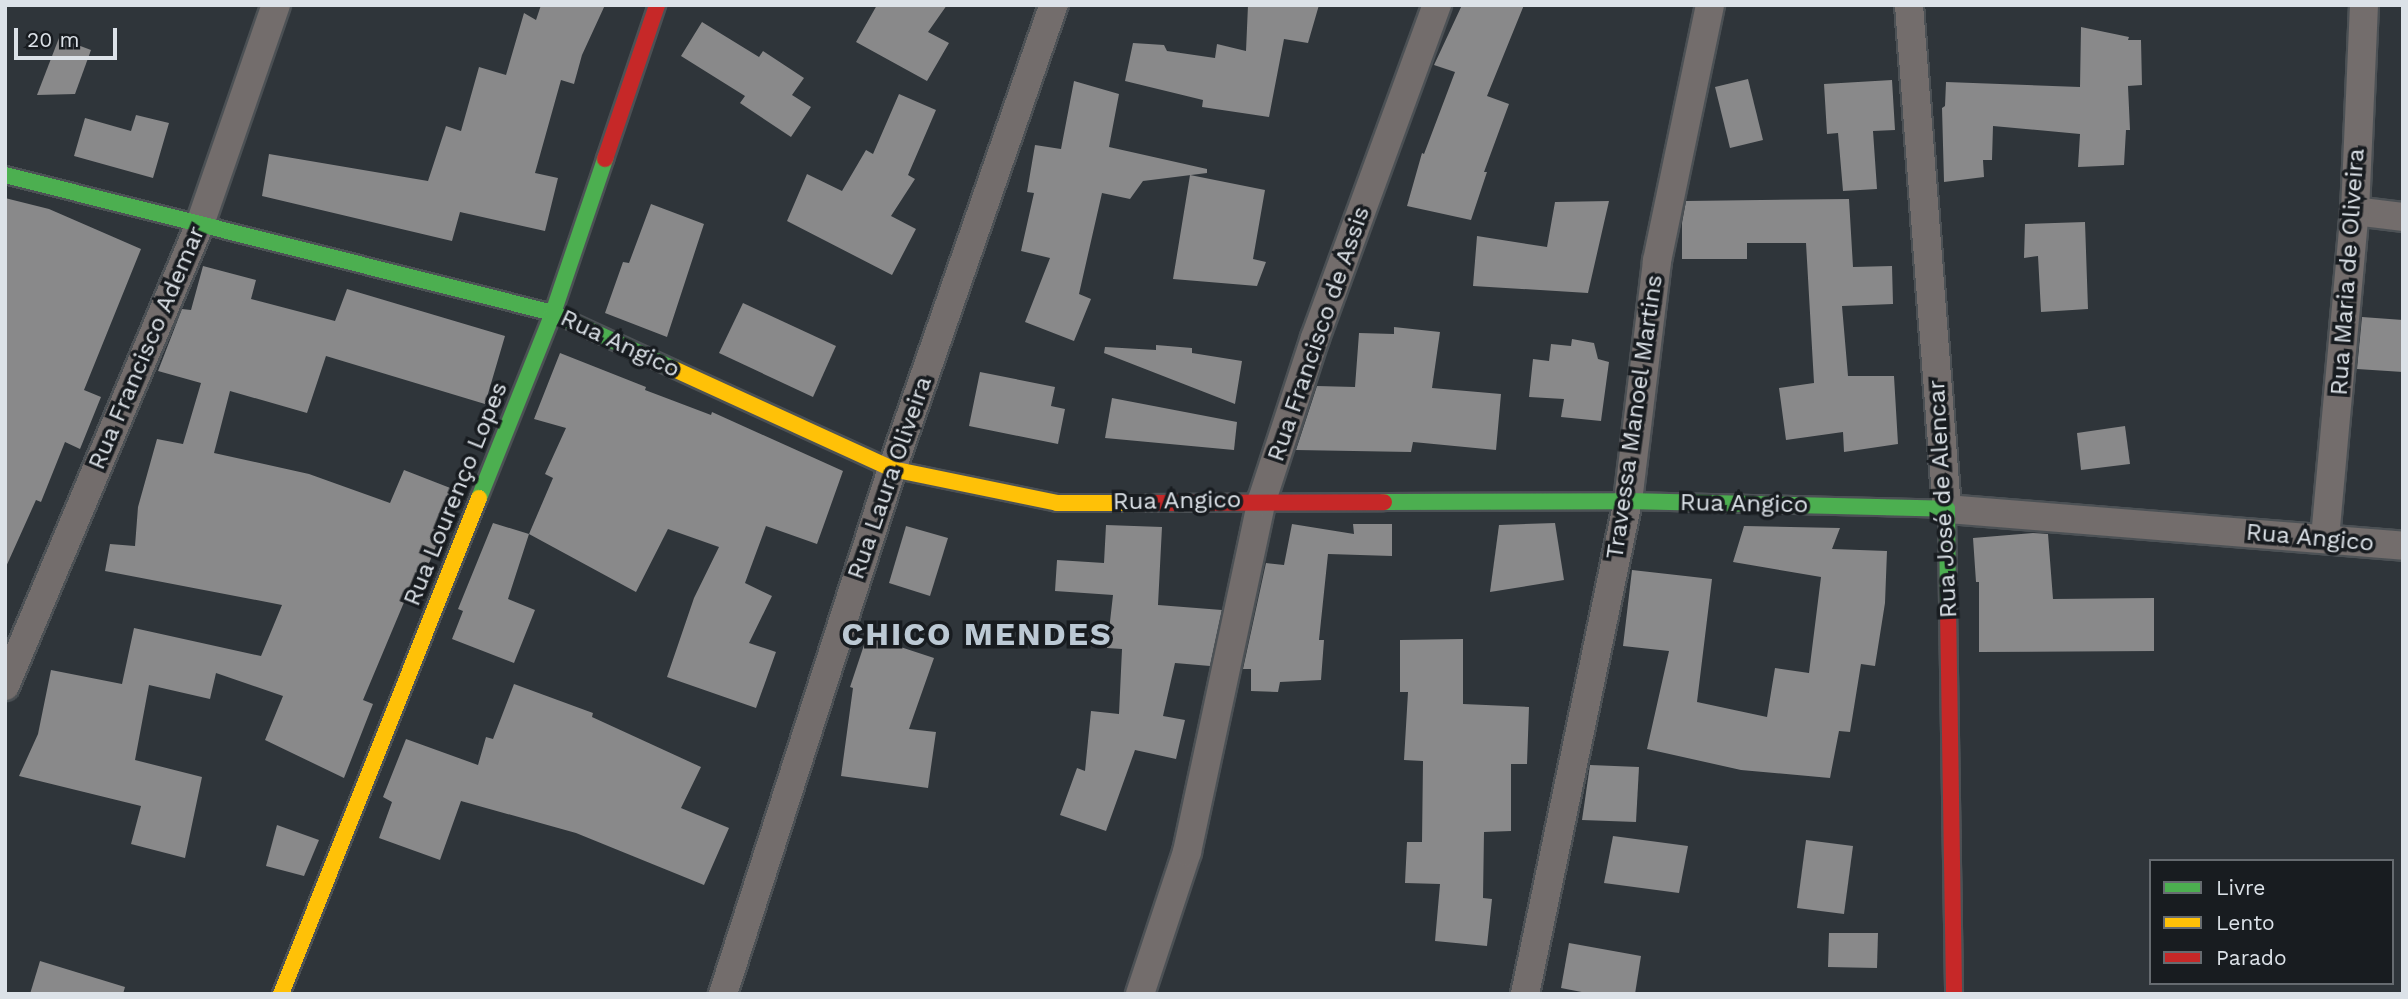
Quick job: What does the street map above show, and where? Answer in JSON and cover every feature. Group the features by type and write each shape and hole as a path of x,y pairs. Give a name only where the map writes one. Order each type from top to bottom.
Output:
{"street":[{"name":"Rua Francisco Ademar","path":"5,686 200,224 276,5"},
{"name":"Rua Lourenço Lopes","path":"281,994 553,313 657,5"},
{"name":"Rua Laura Oliveira","path":"723,994 892,469 1054,5"},
{"name":"Rua Francisco de Assis","path":"1140,994 1186,852 1262,500 1315,338 1437,5"},
{"name":"Travessa Manoel Martins","path":"1525,994 1628,501 1657,261 1710,5"},
{"name":"Rua José de Alencar","path":"1909,5 1947,509 1954,994"},
{"name":"Rua Maria de Oliveira","path":"2325,538 2355,211 2364,5"},
{"name":"Rua Angico","path":"5,175 553,313 892,469 1057,503 1262,500 1628,501 1947,509 2403,546"},
{"path":"2355,211 2403,217"}],"building":[{"path":"541,5 605,5 582,55 574,84 561,80 535,173 558,178 545,231 460,212 452,241 262,196 269,154 428,181 446,126 461,131 479,67 506,75 524,13 536,20"},
{"path":"877,5 947,5 928,32 949,43 927,81 856,42"},
{"path":"1248,5 1319,5 1308,43 1284,39 1269,117 1202,107 1203,100 1125,81 1133,43 1164,45 1167,51 1215,58 1217,44 1246,51"},
{"path":"1462,5 1524,5 1487,96 1509,104 1484,172 1487,172 1471,220 1407,206 1422,153 1424,154 1455,72 1434,65"},
{"path":"702,22 759,57 763,51 804,78 792,95 811,107 791,137 740,103 745,96 681,56"},
{"path":"2081,27 2129,37 2128,40 2141,40 2142,85 2128,86 2130,130 2126,130 2124,165 2078,167 2080,134 1993,126 1992,160 1983,160 1984,177 1944,182 1942,108 1945,106 1946,82 2080,87"},
{"path":"59,38 91,50 75,94 37,95"},
{"path":"1748,79 1763,140 1730,148 1715,87"},
{"path":"1892,80 1895,130 1873,131 1877,189 1843,191 1838,133 1827,134 1824,84"},
{"path":"1074,81 1119,94 1109,147 1207,169 1207,173 1143,181 1130,199 1102,193 1079,294 1091,299 1074,341 1025,322 1050,258 1021,251 1034,193 1027,192 1035,145 1061,149"},
{"path":"899,94 936,110 908,175 915,179 891,216 916,229 892,275 787,221 807,174 842,191 866,150 873,154"},
{"path":"136,115 169,123 153,178 74,156 85,118 131,131"},
{"path":"1190,175 1265,190 1253,259 1266,262 1257,286 1173,279"},
{"path":"5,198 49,209 141,249 84,390 101,397 80,449 65,442 41,502 36,500 5,569"},
{"path":"1849,199 1853,267 1892,266 1893,304 1842,306 1848,376 1894,376 1898,444 1844,452 1843,432 1786,440 1779,388 1814,383 1806,243 1747,243 1747,259 1682,259 1682,223 1686,201"},
{"path":"1609,201 1588,293 1473,286 1477,236 1547,247 1555,202"},
{"path":"651,204 704,224 667,337 605,313 623,262 629,263"},
{"path":"2085,222 2088,309 2041,312 2038,256 2024,258 2025,224"},
{"path":"203,266 256,280 251,299 335,321 347,289 505,336 485,404 326,356 307,413 230,391 214,453 309,474 390,503 404,470 458,491 418,591 410,588 363,700 373,704 344,778 265,740 283,696 216,673 210,699 149,685 135,760 202,777 185,858 131,844 141,806 19,776 38,734 51,670 122,684 134,628 261,656 282,605 105,571 110,544 135,546 138,507 157,439 183,444 201,383 158,371 182,309 191,310"},
{"path":"743,303 836,346 813,397 719,353"},
{"path":"2362,317 2403,320 2403,372 2357,369"},
{"path":"1394,327 1440,332 1432,388 1501,394 1496,450 1413,442 1411,452 1296,450 1317,386 1355,387 1359,333 1394,334"},
{"path":"1572,339 1594,343 1598,359 1609,362 1601,421 1561,417 1564,399 1529,397 1533,359 1549,361 1551,344 1571,346"},
{"path":"1156,345 1192,348 1192,353 1242,361 1235,404 1104,353 1105,347 1156,350"},
{"path":"560,353 646,387 645,390 711,415 712,412 843,471 817,544 766,526 745,583 772,596 749,643 776,652 756,708 667,677 694,598 719,547 668,529 636,592 529,534 553,478 545,474 566,428 534,419"},
{"path":"980,372 1055,387 1051,406 1065,409 1058,444 969,426"},
{"path":"1112,398 1237,422 1234,450 1105,438"},
{"path":"2125,426 2130,464 2081,470 2077,433"},
{"path":"493,523 529,534 508,599 535,610 514,663 452,639 463,611 458,609"},
{"path":"1555,523 1564,580 1490,592 1499,525"},
{"path":"1292,524 1354,534 1353,524 1392,524 1392,556 1328,554 1319,640 1324,640 1321,680 1280,682 1278,692 1251,691 1251,669 1243,669 1266,563 1284,565"},
{"path":"1106,525 1162,527 1158,605 1222,610 1210,666 1175,663 1163,716 1185,720 1176,759 1135,750 1106,831 1060,815 1077,768 1085,771 1091,711 1119,714 1122,649 1107,648 1113,595 1055,591 1057,560 1104,563"},
{"path":"906,526 948,538 930,596 889,583"},
{"path":"1744,526 1840,528 1832,549 1887,551 1885,603 1875,666 1861,664 1850,732 1839,731 1830,778 1741,770 1647,749 1669,651 1623,646 1632,570 1712,579 1697,702 1767,717 1775,668 1809,673 1821,577 1733,562"},
{"path":"2048,534 2053,599 2154,598 2154,651 1979,652 1979,582 1976,582 1973,538"},
{"path":"867,636 934,658 909,729 936,732 928,788 841,776 853,688 850,687"},
{"path":"1463,639 1463,704 1529,707 1527,764 1511,764 1511,831 1484,832 1483,898 1492,899 1487,946 1435,941 1440,884 1405,883 1407,842 1422,842 1423,761 1404,760 1408,692 1400,692 1400,640"},
{"path":"514,684 593,713 592,717 701,767 681,808 729,828 704,885 576,833 461,801 440,860 379,838 392,802 383,797 406,739 478,765 486,737 493,739"},
{"path":"1590,765 1639,767 1636,822 1582,820"},
{"path":"277,825 319,840 304,876 266,866"},
{"path":"1613,836 1688,846 1679,893 1604,883"},
{"path":"1806,840 1853,846 1844,914 1797,908"},
{"path":"1829,933 1878,933 1877,968 1828,967"},
{"path":"1569,943 1641,956 1635,994 1592,994 1561,988"},
{"path":"40,961 125,987 123,994 30,994"}],"traffic: fast":[{"path":"479,498 553,313 605,159"},
{"path":"5,175 553,313 674,369"},
{"path":"1384,502 1628,501 1947,509 1948,607"}],"traffic: slow":[{"path":"674,369 892,469 1057,503 1141,503"},
{"path":"281,994 479,498"}],"traffic: jam":[{"path":"605,159 657,5"},
{"path":"1141,503 1384,502"},
{"path":"1948,607 1954,994"}],"district":[{"name":"CHICO MENDES","path":"977,634"}]}
